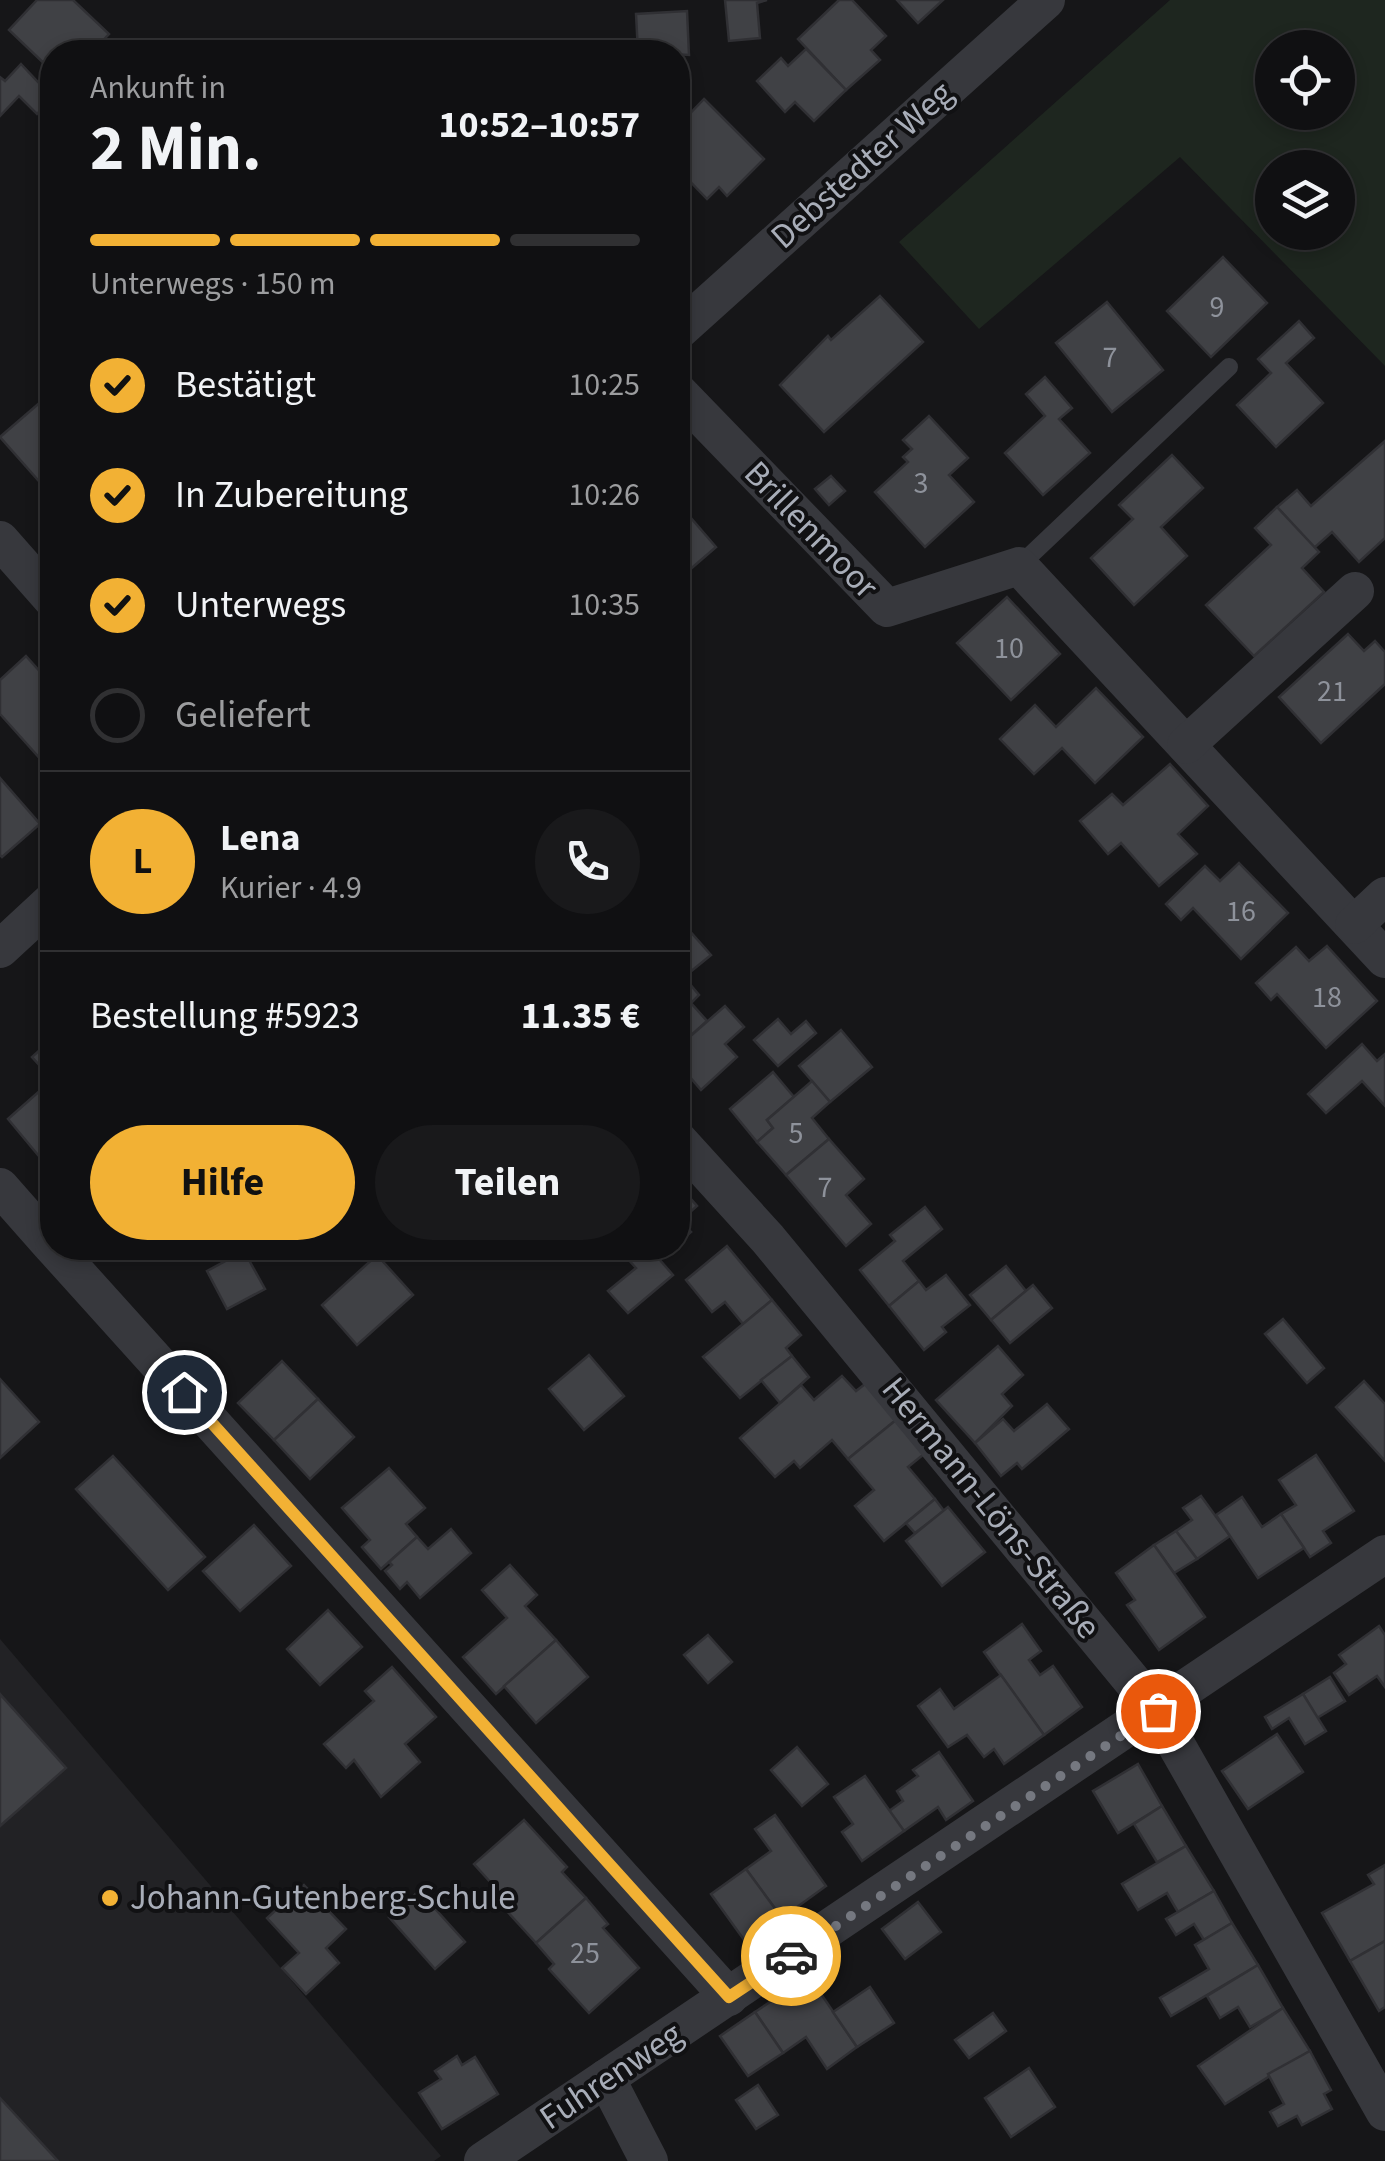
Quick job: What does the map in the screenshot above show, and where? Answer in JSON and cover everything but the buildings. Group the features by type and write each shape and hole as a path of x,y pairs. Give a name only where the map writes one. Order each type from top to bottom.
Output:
{"street":[{"name":"Debstedter Weg","path":"690,320 1046,0"},
{"name":"Brillenmoor","path":"690,404 887,608 1019,566"},
{"path":"0,540 40,585"},
{"path":"1019,566 1385,959"},
{"path":"1186,745 1355,591"},
{"path":"1354,925 1385,896"},
{"path":"0,949 40,912"},
{"name":"Hermann-Löns-Straße","path":"690,1153 768,1238 1158,1711 1385,2112"},
{"path":"0,1187 40,1232"},
{"path":"66,1260 729,1997"},
{"name":"Fuhrenweg","path":"483,2161 1158,1711 1385,1554"},
{"path":"606,2078 648,2161"}],"lane":[{"path":"1019,566 1229,367"}],"shaded area":[{"path":"1170,0 1385,0 1385,366 1271,250 1355,250 1355,150 1255,150 1255,233 1180,157 979,329 899,242"},
{"name":"Johann-Gutenberg-Schule","path":"0,1639 441,2156 434,2161 0,2161"}],"way so far":[{"path":"791,1956 1158,1711"}],"place":[{"name":"Johann-Gutenberg-Schule","path":"110,1898"}],"route":[{"path":"184,1392 729,1997 791,1956"}]}
